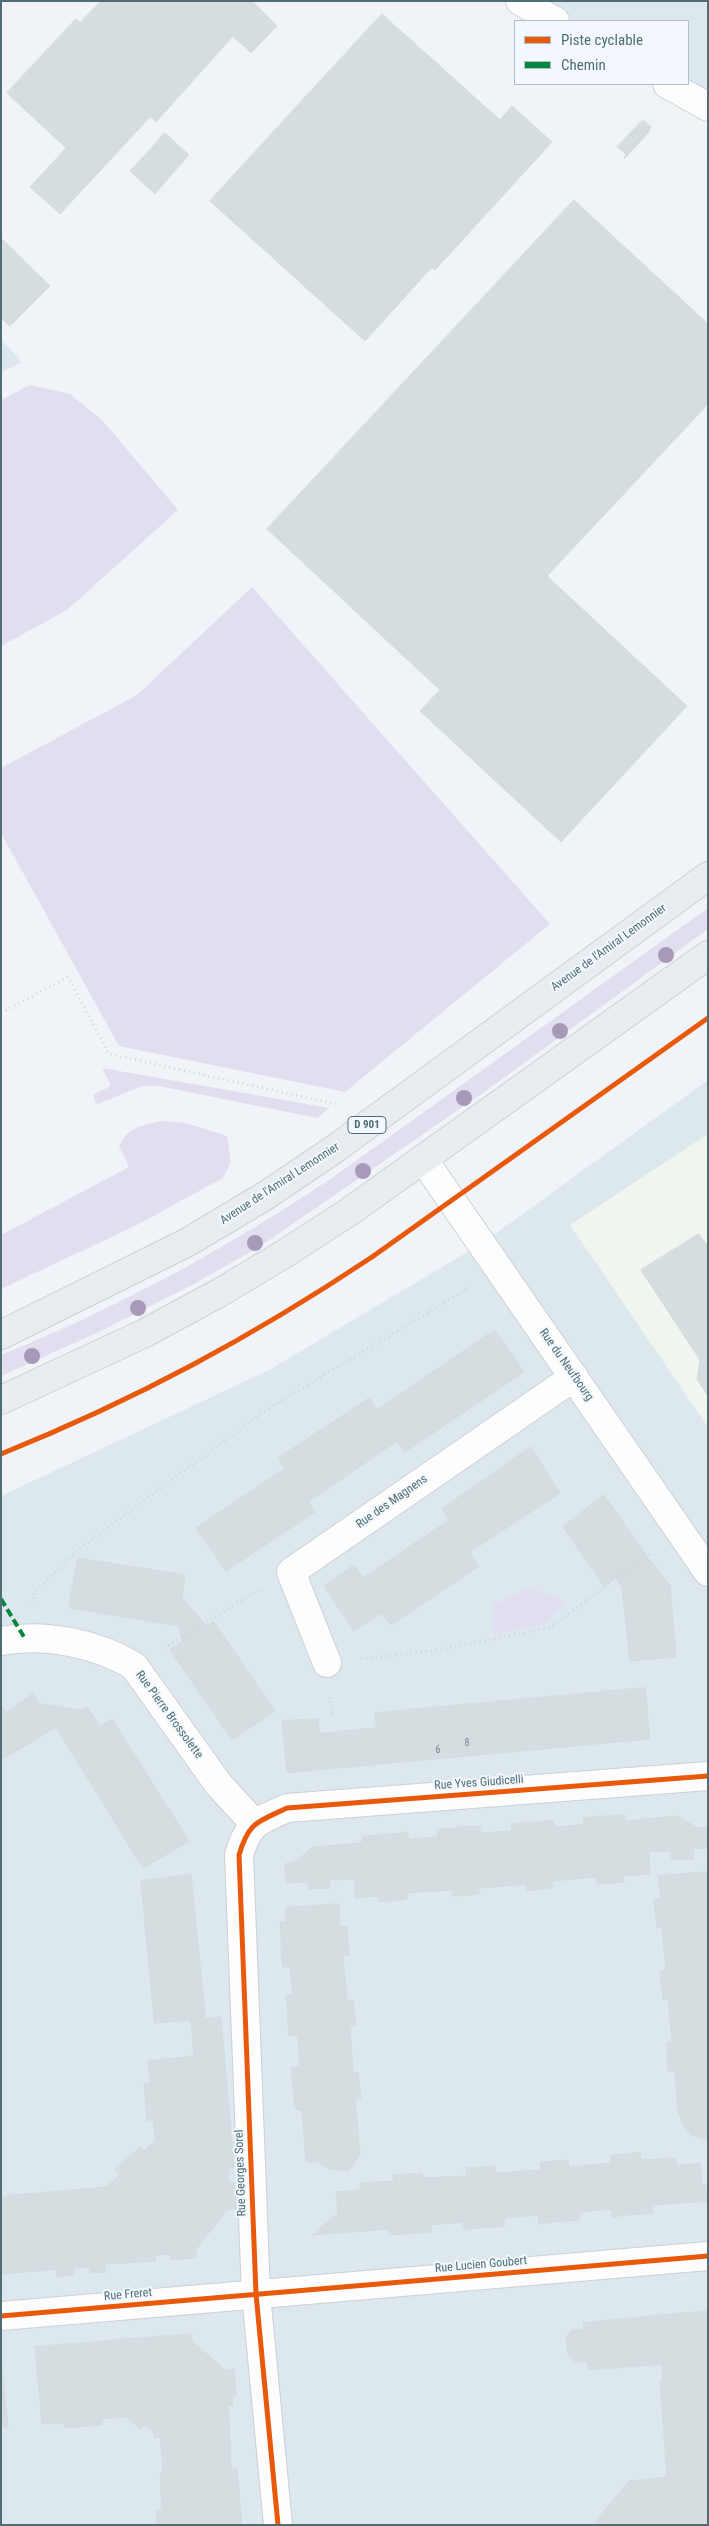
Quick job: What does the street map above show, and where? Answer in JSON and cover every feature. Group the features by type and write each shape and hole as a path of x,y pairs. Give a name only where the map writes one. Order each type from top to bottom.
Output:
{"main road":[{"name":"Avenue de l'Amiral Lemonnier","path":"1,1335 188,1242 265,1196 336,1148 708,876"},
{"path":"1,1400 145,1333 219,1293 349,1212 708,955"}],"street":[{"path":"520,1 553,20"},
{"path":"669,85 708,106"},
{"name":"Rue du Neufbourg","path":"423,1159 708,1572"},
{"name":"Rue des Magnens","path":"291,1572 574,1377"},
{"path":"291,1572 326,1663"},
{"name":"Rue Pierre Brossolette","path":"13,1639 99,1649 114,1654 134,1666 219,1785 255,1824"},
{"name":"Rue Yves Giudicelli","path":"255,1824 287,1808 708,1776"},
{"name":"Rue Georges Sorel","path":"255,1824 245,1834 239,1855 256,2294 278,2525"},
{"name":"Rue Lucien Goubert","path":"256,2294 708,2256"},
{"name":"Rue Freret","path":"1,2316 256,2294"}],"path":[{"path":"1,1013 68,976 109,1054 336,1104"},
{"path":"13,1639 35,1591 82,1547 263,1412 499,1269"},
{"path":"326,1663 438,1650 549,1628 681,1532"},
{"path":"134,1666 291,1572"}],"shaded area":[{"path":"520,1 708,1 708,107 689,85 689,20 553,20"},
{"path":"1,339 22,362 1,373"},
{"path":"30,385 70,394 103,421 178,510 67,610 1,646 1,400"},
{"path":"252,587 550,924 345,1092 119,1046 1,833 1,768 137,695"},
{"path":"708,908 708,929 480,1095 259,1247 192,1285 101,1331 1,1376 1,1355 45,1337 171,1275 252,1229 332,1178"},
{"path":"102,1068 329,1108 317,1118 159,1086 142,1086 98,1104 95,1102 93,1095 111,1086"},
{"path":"708,1080 708,2525 1,2525 1,1496 271,1369 484,1242"},
{"path":"161,1121 186,1123 227,1136 231,1162 223,1178 135,1226 1,1289 1,1235 129,1167 119,1146 123,1140 136,1128"},
{"path":"708,1134 708,1427 570,1225"},
{"path":"529,1587 564,1601 547,1623 493,1634 493,1605"}],"building":[{"path":"101,1 252,1 277,26 251,53 233,36 156,122 122,90 149,62 119,34 106,47 80,23"},
{"path":"382,14 500,120 512,106 552,142 435,270 276,129"},
{"path":"76,19 106,47 119,34 149,62 122,90 150,117 60,214 30,187 66,148 7,93"},
{"path":"643,120 651,127 626,154 617,147"},
{"path":"651,127 649,132 624,159 626,154"},
{"path":"276,129 432,267 365,341 210,201"},
{"path":"165,133 189,155 172,174 148,152"},
{"path":"148,152 172,174 155,194 130,171"},
{"path":"574,200 708,324 708,404 547,576 687,706 561,842 420,711 440,690 267,529"},
{"path":"1,238 50,286 10,326 1,318"},
{"path":"699,1234 708,1247 708,1396 697,1379 700,1360 641,1270"},
{"path":"495,1330 524,1372 405,1452 397,1441 308,1502 315,1512 226,1571 196,1528 284,1469 278,1458 369,1398 377,1409"},
{"path":"531,1447 560,1493 470,1552 479,1566 391,1625 382,1613 354,1631 324,1586 354,1565 363,1578 449,1520 442,1509"},
{"path":"604,1495 646,1555 604,1586 563,1527"},
{"path":"646,1555 670,1585 622,1587 615,1577"},
{"path":"78,1558 185,1575 178,1626 69,1608"},
{"path":"670,1585 676,1657 630,1661 622,1587"},
{"path":"182,1597 207,1627 183,1642 178,1626"},
{"path":"214,1622 275,1711 232,1740 170,1650"},
{"path":"645,1688 650,1739 380,1764 375,1713"},
{"path":"33,1694 39,1704 81,1710 87,1707 100,1726 112,1719 189,1841 143,1868 56,1727 1,1760 1,1704 6,1712"},
{"path":"318,1719 324,1769 287,1773 282,1721"},
{"path":"377,1728 380,1764 324,1769 320,1734"},
{"path":"624,1815 625,1821 678,1816 697,1828 707,1827 708,1848 693,1849 694,1859 672,1860 671,1851 649,1851 650,1874 623,1876 624,1882 597,1884 596,1877 552,1881 552,1888 526,1891 526,1884 479,1888 479,1894 453,1896 453,1890 406,1893 407,1899 379,1902 378,1896 355,1898 355,1879 329,1880 330,1888 308,1889 308,1882 286,1883 285,1864 296,1861 313,1847 362,1843 363,1836 381,1835 382,1842 392,1840 392,1834 408,1832 408,1839 438,1837 437,1830 443,1829 457,1828 457,1834 465,1834 464,1827 480,1826 480,1833 512,1831 511,1824 528,1822 529,1830 538,1829 538,1822 553,1820 554,1827 583,1825 583,1818 599,1816 601,1825 611,1824 610,1816"},
{"path":"599,1816 610,1816 611,1824 601,1825"},
{"path":"528,1822 538,1822 538,1829 529,1830"},
{"path":"464,1827 465,1834 457,1834 457,1828"},
{"path":"392,1834 392,1840 382,1842 381,1835"},
{"path":"708,1872 708,2138 702,2139 692,2135 684,2127 678,2111 675,2071 668,2071 667,2042 672,2042 668,1998 663,1999 660,1971 666,1971 662,1927 657,1927 654,1899 661,1899 658,1876"},
{"path":"191,1875 205,2013 154,2018 141,1881"},
{"path":"339,1904 340,1927 347,1926 349,1955 343,1956 347,2000 353,2000 356,2026 350,2027 353,2072 358,2072 361,2099 355,2099 360,2154 349,2171 330,2169 317,2162 306,2162 302,2110 295,2109 294,2096 304,2096 303,2085 293,2086 291,2068 300,2067 298,2036 289,2036 288,2027 288,2024 297,2024 295,2013 288,2013 286,1995 293,1996 290,1967 283,1967 281,1951 289,1950 289,1938 281,1939 280,1922 286,1923 286,1908"},
{"path":"289,1938 289,1950 281,1951 281,1939"},
{"path":"205,2013 205,2019 221,2017 234,2167 229,2169 229,2182 234,2182 237,2208 227,2210 196,2249 196,2258 171,2260 170,2254 155,2255 156,2261 105,2264 105,2272 90,2273 90,2267 74,2268 74,2275 57,2277 56,2269 36,2271 35,2247 18,2248 16,2220 28,2220 27,2194 106,2187 120,2175 115,2169 140,2147 144,2151 155,2141 153,2119 147,2121 144,2083 151,2083 148,2061 194,2056 191,2020 154,2023 154,2018"},
{"path":"288,2013 295,2013 297,2024 288,2024"},
{"path":"303,2085 304,2096 294,2096 293,2086"},
{"path":"640,2153 641,2160 676,2158 677,2166 700,2163 702,2184 708,2187 708,2201 652,2205 653,2213 646,2214 638,2214 637,2207 626,2208 627,2215 612,2217 612,2209 579,2212 580,2220 564,2221 563,2213 553,2214 554,2222 539,2224 538,2215 504,2218 504,2226 499,2227 489,2227 488,2219 478,2220 479,2228 463,2229 463,2222 431,2225 432,2232 426,2233 417,2233 416,2225 405,2226 406,2234 389,2235 389,2229 312,2235 338,2213 336,2192 360,2190 360,2183 394,2181 393,2175 422,2173 423,2178 466,2176 466,2168 494,2166 495,2173 541,2170 540,2162 568,2160 569,2167 611,2163 611,2156"},
{"path":"27,2194 28,2220 16,2220 18,2248 35,2247 36,2271 1,2274 1,2249 10,2248 6,2222 1,2222 1,2197"},
{"path":"637,2207 638,2214 627,2215 626,2208"},
{"path":"563,2213 564,2221 554,2222 553,2214"},
{"path":"488,2219 489,2227 479,2228 478,2220"},
{"path":"1,2222 6,2222 10,2248 1,2249"},
{"path":"416,2225 417,2233 406,2234 405,2226"},
{"path":"708,2311 708,2525 596,2525 596,2521 629,2481 667,2477 660,2381 663,2380 662,2364 588,2370 587,2361 576,2362 568,2355 566,2338 572,2330 584,2329 583,2323"},
{"path":"192,2334 192,2341 226,2371 234,2369 236,2396 232,2396 233,2405 228,2406 230,2439 161,2445 160,2437 155,2438 154,2433 146,2425 140,2429 126,2417 102,2419 102,2425 64,2428 64,2423 42,2424 35,2347"},
{"path":"1,2357 8,2427 1,2427"},
{"path":"230,2439 231,2469 237,2469 242,2525 157,2525 156,2510 162,2509 160,2474 163,2473 161,2445"}],"marked path":[{"path":"1,1599 24,1637"}],"cycle path":[{"path":"1,1454 99,1412 146,1389 282,1314 372,1257 708,1018"},
{"path":"278,2525 256,2294 239,1855 247,1835 256,1824 287,1808 708,1776"},
{"path":"1,2316 708,2256"}]}
